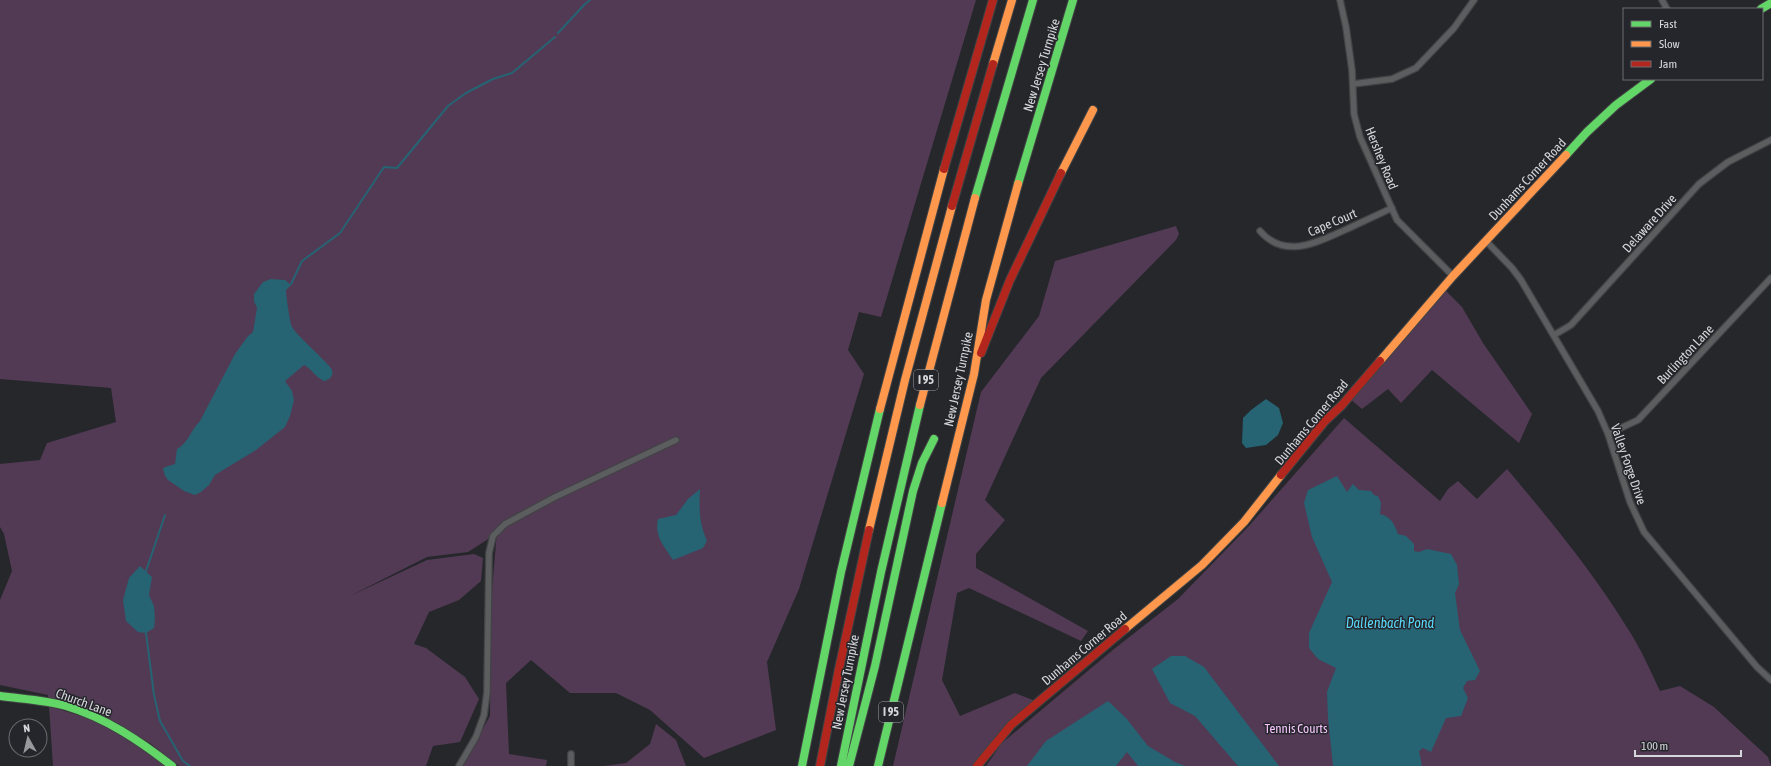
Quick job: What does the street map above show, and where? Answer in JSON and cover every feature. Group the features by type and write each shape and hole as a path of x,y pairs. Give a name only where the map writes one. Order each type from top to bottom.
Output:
{"main road":[{"name":"New Jersey Turnpike","path":"802,766 842,566 890,363 934,200 993,0"},
{"name":"New Jersey Turnpike","path":"820,766 857,580 909,367 954,198 1012,0"},
{"name":"New Jersey Turnpike","path":"841,766 878,579 930,363 971,209 1033,0"},
{"name":"New Jersey Turnpike","path":"878,766 974,374 986,300 1010,210 1073,0"},
{"name":"Dunhams Corner Road","path":"977,766 997,740 1012,726 1202,566 1244,522 1325,421 1342,405 1453,276 1587,132 1616,105 1650,80"},
{"path":"974,374 1010,280 1093,110"},
{"path":"849,766 875,666 913,491 922,463 934,439"},
{"name":"Church Lane","path":"0,696 49,702 99,718 124,731 172,766"}],"street":[{"name":"Hershey Road","path":"1340,0 1346,27 1353,84 1354,114 1360,137 1398,220 1453,276"},
{"path":"1353,84 1392,79 1416,68 1454,28 1474,0"},
{"name":"Delaware Drive","path":"1554,335 1570,325 1699,184 1728,162 1771,140"},
{"name":"Cape Court","path":"1260,231 1276,244 1288,247 1302,246 1319,242 1392,208"},
{"name":"Valley Forge Drive","path":"1486,241 1512,268 1521,280 1587,391 1608,434 1630,502 1644,532 1757,667 1771,680"},
{"name":"Burlington Lane","path":"1608,434 1638,420 1771,278"},
{"path":"459,766 476,737 484,715 487,692 489,553 493,536 504,524 555,497 676,440"},
{"path":"571,754 571,766"}],"green space":[{"path":"0,0 976,0 881,317 859,312 848,350 864,374 799,589 767,662 776,730 704,758 650,710 616,693 570,693 531,660 506,683 509,754 547,760 546,766 462,766 490,716 491,602 497,531 493,536 468,552 427,557 350,596 427,560 474,554 483,558 481,581 459,600 429,612 414,644 426,648 465,677 479,699 460,742 433,746 426,766 179,766 150,743 102,716 48,699 48,695 0,685 0,600 12,571 4,534 0,527 0,464 40,460 47,443 116,422 111,388 0,379"},
{"path":"1176,226 1179,234 1176,240 1041,378 985,500 1005,520 976,554 976,568 1088,631 1081,641 969,588 957,593 942,680 960,716 1015,693 1038,702 977,766 893,766 981,392 1039,316 1055,261"},
{"path":"1443,288 1462,307 1483,343 1532,414 1519,443 1432,370 1401,403 1388,389 1362,409 1348,397"},
{"name":"Tennis Courts","path":"1344,418 1440,501 1448,489 1458,481 1477,499 1507,469 1555,527 1615,608 1637,644 1660,691 1680,686 1714,707 1768,757 1771,766 986,766 1002,743 1114,649 1178,599 1248,527"},
{"path":"49,706 93,720 121,734 166,766 53,766"},
{"path":"656,724 676,740 686,766 604,766 626,763 650,744"}],"water":[{"path":"271,279 285,280 291,285 286,290 292,327 330,367 332,370 332,376 324,381 304,365 285,381 292,391 294,400 290,416 285,427 256,450 215,475 209,485 201,492 195,495 184,491 168,480 163,469 175,464 177,449 187,440 200,421 235,354 248,336 253,332 257,308 254,301 254,294 263,282"},
{"path":"1266,399 1279,408 1283,423 1278,435 1266,445 1246,448 1242,443 1243,418"},
{"name":"Dallenbach Pond","path":"1337,476 1347,492 1353,484 1359,490 1371,491 1374,495 1378,496 1381,503 1380,514 1392,521 1398,534 1406,536 1414,544 1414,551 1419,552 1427,549 1451,554 1457,565 1459,584 1455,593 1460,630 1480,671 1475,680 1467,681 1463,688 1468,698 1461,716 1446,718 1431,752 1423,748 1419,751 1422,766 1333,766 1327,692 1336,668 1318,659 1309,648 1309,633 1332,582 1312,537 1304,503 1308,490"},
{"path":"700,489 700,515 702,528 707,541 703,548 673,560 663,545 657,531 658,519 676,515 688,499"},
{"path":"140,566 152,577 149,595 154,606 155,619 154,628 146,633 138,632 126,621 123,600 129,578"},
{"path":"1171,656 1185,656 1204,667 1279,766 1238,766 1195,716 1170,703 1152,669"},
{"path":"1108,701 1126,718 1148,746 1175,762 1185,766 1138,766 1127,752 1116,766 1027,766 1046,741"}],"waterway":[{"path":"558,33 590,0"},
{"path":"291,284 302,261 340,233 384,167 397,168 448,106 466,93 493,79 512,73 555,37"},
{"path":"146,571 165,515"},
{"path":"146,633 154,695 160,721 183,761 190,766"}],"traffic: fast":[{"path":"975,198 1033,0"},
{"path":"1018,184 1073,0"},
{"path":"1763,8 1771,3"},
{"path":"1566,155 1587,132 1616,105 1650,80"},
{"path":"841,766 881,572 920,405"},
{"path":"802,766 841,572 880,409"},
{"path":"849,766 875,666 913,491 922,463 934,439"},
{"path":"878,766 942,503"},
{"path":"0,696 50,702 81,711 122,731 172,766"}],"traffic: slow":[{"path":"993,64 1012,0"},
{"path":"1061,173 1093,110"},
{"path":"1380,361 1453,276 1566,155"},
{"path":"880,409 944,169"},
{"path":"942,503 974,374 986,300 1018,184"},
{"path":"920,405 975,198"},
{"path":"869,530 905,380 952,206"},
{"path":"1125,629 1202,565 1244,522 1281,475"}],"traffic: jam":[{"path":"944,169 993,0"},
{"path":"952,206 993,64"},
{"path":"981,353 1010,280 1061,173"},
{"path":"1281,475 1325,421 1342,405 1380,361"},
{"path":"820,766 869,530"},
{"path":"977,766 1011,725 1125,629"}]}
